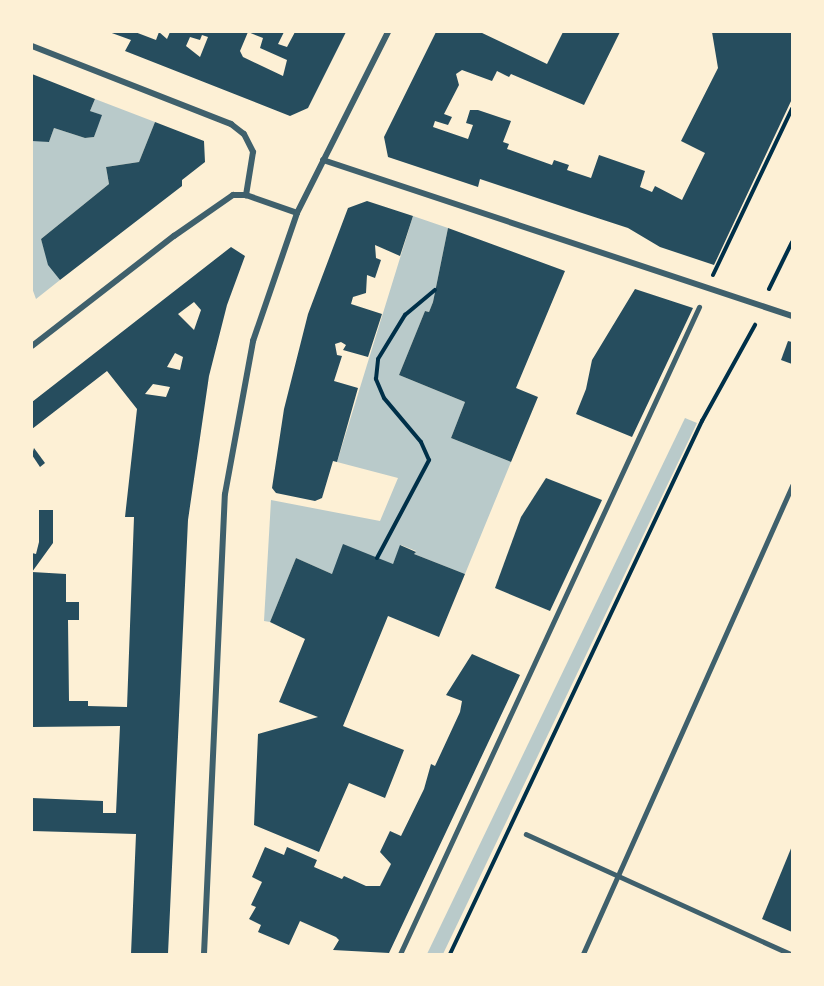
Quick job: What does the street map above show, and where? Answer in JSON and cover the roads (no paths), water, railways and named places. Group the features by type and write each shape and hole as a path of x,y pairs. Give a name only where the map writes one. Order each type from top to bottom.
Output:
{"street":[{"path":"204,954 225,494 253,341 297,213 388,32"},
{"path":"32,46 231,124 244,134 253,152 246,195"},
{"path":"323,160 792,316"},
{"path":"32,346 220,202 233,195 246,195 297,213"},
{"path":"400,954 699,307"}],"lane":[{"path":"583,954 792,486"},
{"path":"526,834 617,878 791,954"}]}
